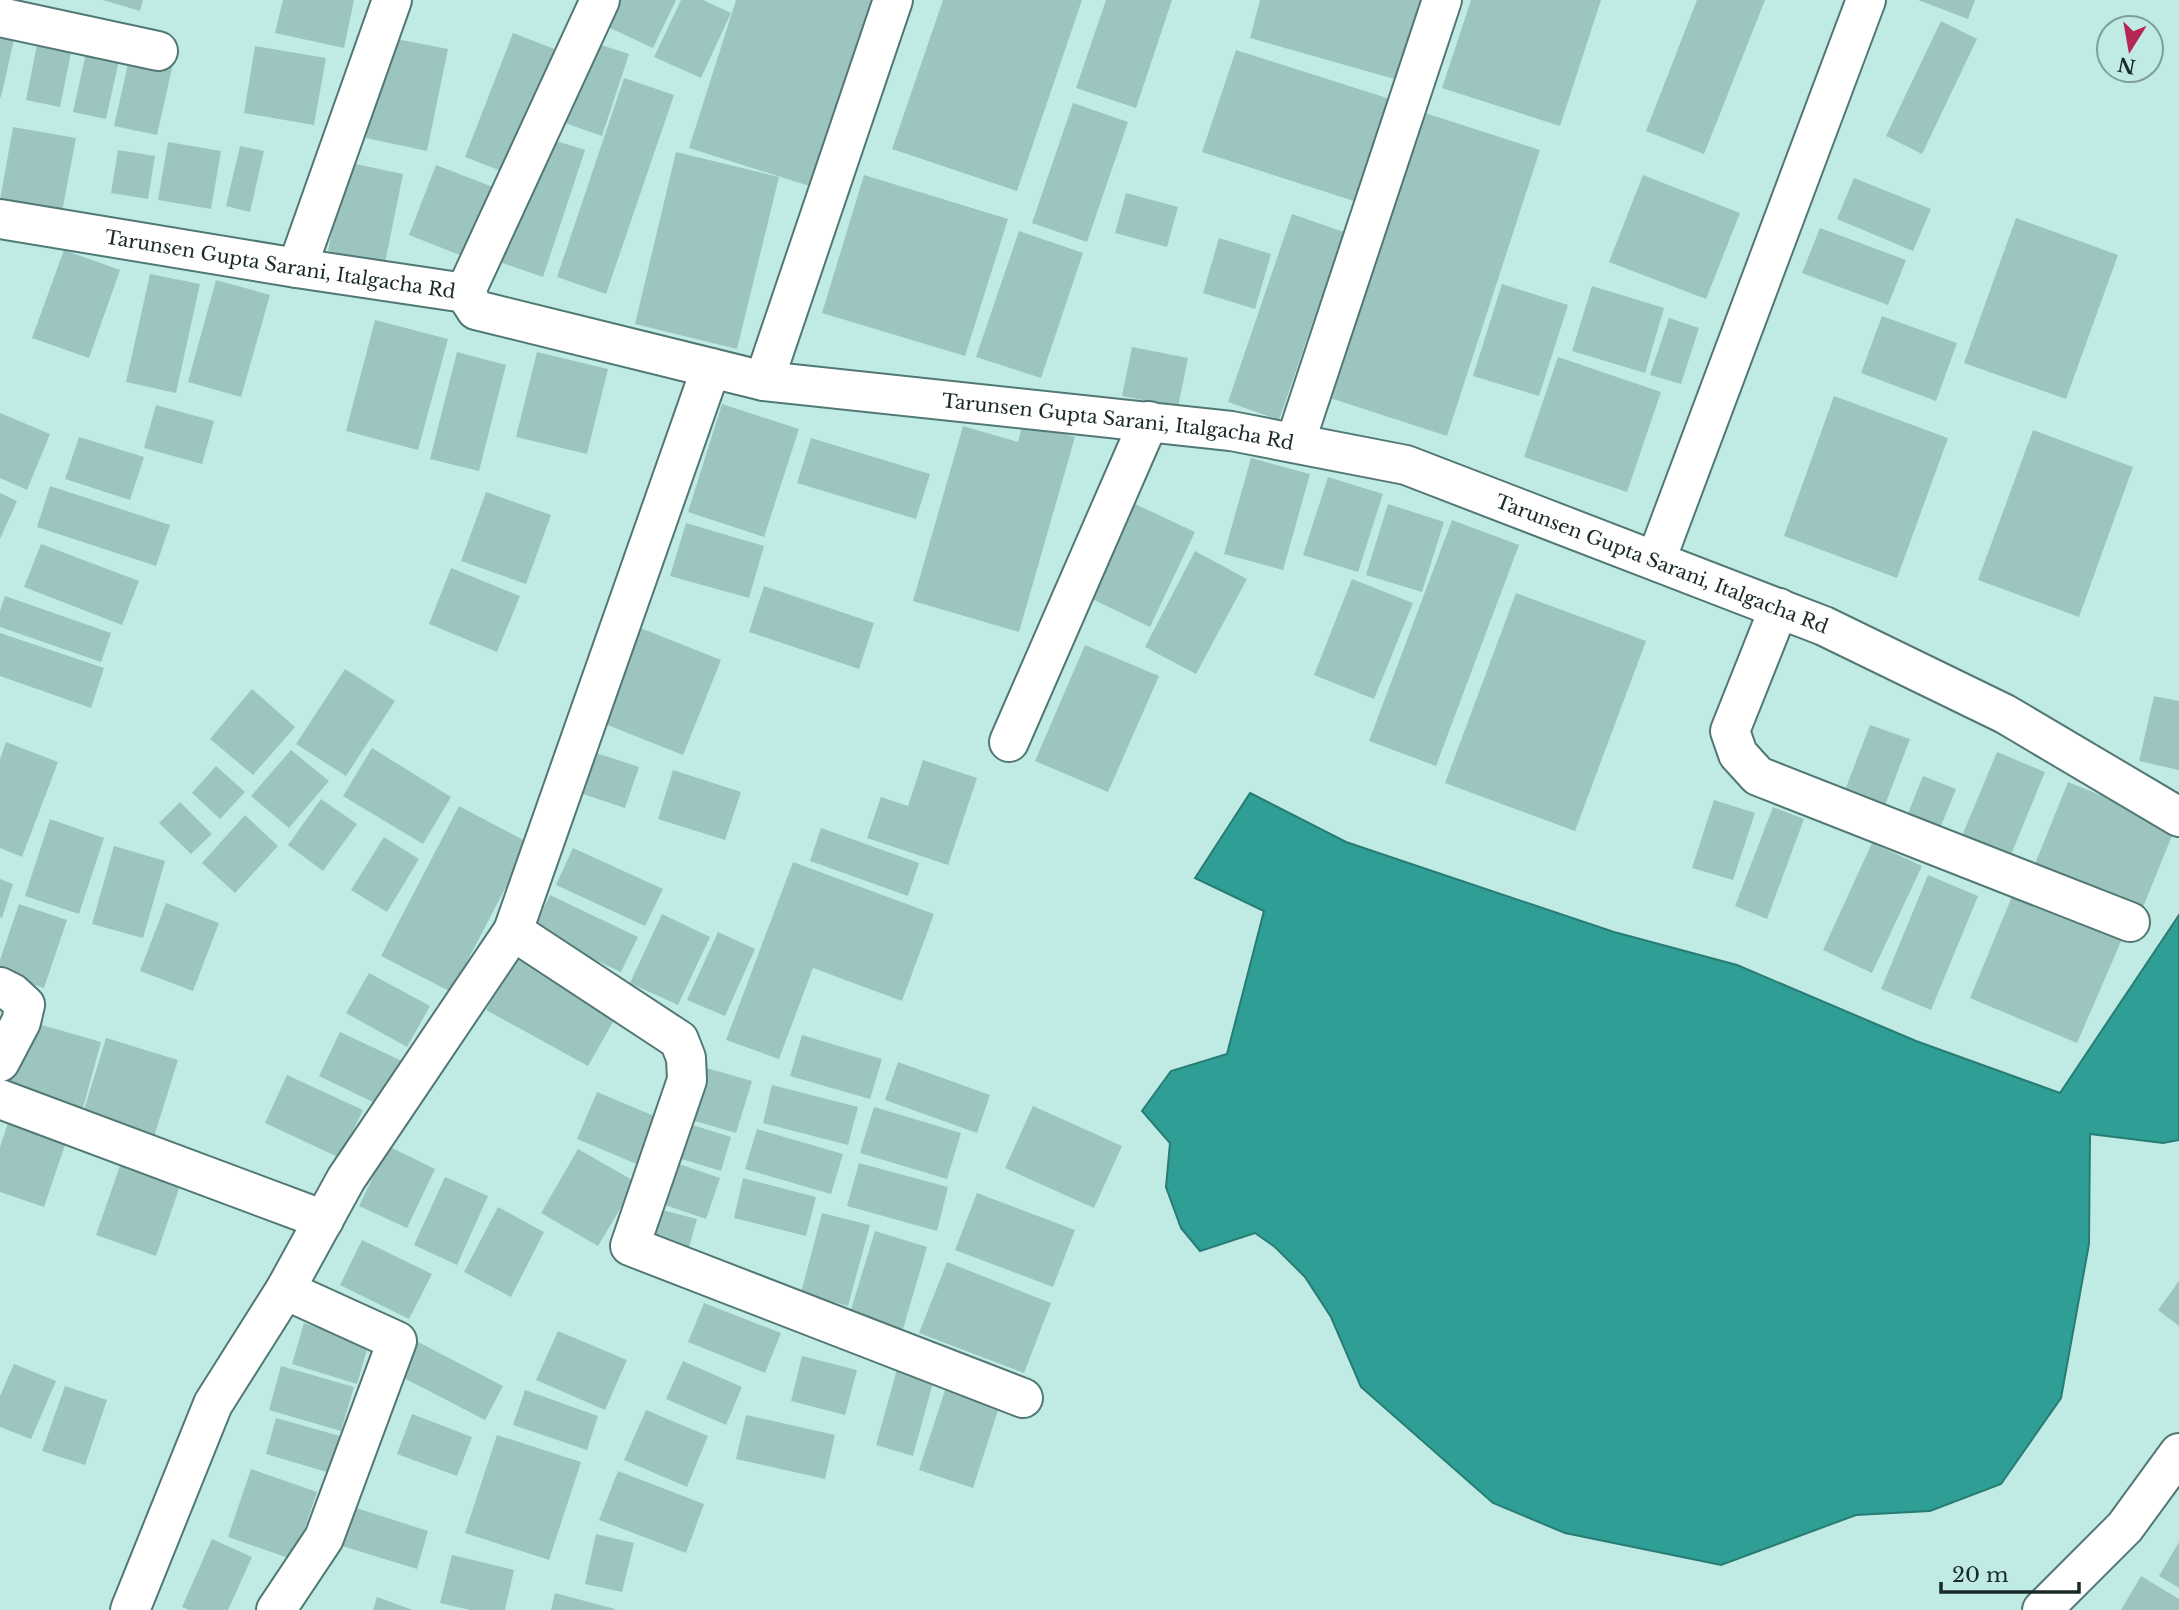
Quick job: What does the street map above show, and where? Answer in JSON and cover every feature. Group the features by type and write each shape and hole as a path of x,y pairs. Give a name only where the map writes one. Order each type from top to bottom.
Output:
{"street":[{"path":"297,268 392,0"},
{"path":"465,293 600,0"},
{"path":"764,381 893,0"},
{"path":"1295,443 1442,0"},
{"path":"1656,560 1866,0"},
{"path":"0,17 158,51"},
{"name":"Tarunsen Gupta Sarani, Italgacha Rd","path":"0,219 465,293 476,310 764,381 1231,430 1406,464 1825,626 2005,714 2179,817"},
{"path":"130,1610 213,1404 285,1290 346,1179 513,931 711,368"},
{"path":"1009,742 1149,421"},
{"path":"1779,608 1730,731 1738,754 1758,776 2130,922"},
{"path":"513,931 679,1040 686,1058 687,1080 630,1246 1023,1398"},
{"path":"0,987 12,993 25,1005 21,1022 0,1062"},
{"path":"0,1099 324,1220"},
{"path":"276,1610 324,1538 397,1341 285,1290"},
{"path":"2042,1610 2124,1528 2164,1502 2179,1453"}],"water":[{"path":"1250,793 1346,842 1614,932 1737,965 1916,1041 2060,1093 2179,915 2179,1140 2163,1143 2090,1134 2089,1244 2061,1398 2001,1484 1930,1511 1856,1515 1721,1565 1565,1533 1493,1503 1361,1387 1331,1317 1305,1277 1275,1247 1255,1233 1200,1251 1181,1228 1166,1187 1170,1143 1142,1111 1171,1071 1227,1054 1264,911 1195,878"}],"building":[{"path":"103,0 143,0 140,11"},
{"path":"283,0 354,0 344,48 275,33"},
{"path":"608,0 676,0 653,48 597,22"},
{"path":"681,0 703,0 731,13 701,78 654,57"},
{"path":"736,0 883,0 822,190 689,148"},
{"path":"943,0 1082,0 1017,191 892,149"},
{"path":"1106,0 1172,0 1136,108 1076,88"},
{"path":"1260,0 1421,0 1398,80 1250,38"},
{"path":"1471,0 1601,0 1560,126 1442,88"},
{"path":"1697,0 1765,0 1704,154 1646,131"},
{"path":"1918,0 1975,0 1968,19"},
{"path":"1941,21 1977,39 1922,154 1886,136"},
{"path":"0,32 15,35 1,97 0,97"},
{"path":"513,33 557,50 509,174 465,157"},
{"path":"386,37 448,49 427,151 366,138"},
{"path":"38,40 72,48 60,107 26,100"},
{"path":"592,42 629,54 602,136 565,123"},
{"path":"255,46 326,58 314,125 244,113"},
{"path":"1236,50 1390,99 1357,202 1202,152"},
{"path":"86,53 119,60 106,119 73,112"},
{"path":"130,55 173,64 157,135 114,126"},
{"path":"624,78 674,95 606,294 557,277"},
{"path":"1073,103 1128,122 1087,242 1032,223"},
{"path":"1422,112 1540,150 1447,436 1330,398"},
{"path":"13,127 76,138 62,212 0,200"},
{"path":"541,136 585,150 543,277 499,262"},
{"path":"168,142 221,151 211,209 158,200"},
{"path":"240,146 264,151 250,212 226,206"},
{"path":"118,150 155,156 148,199 111,193"},
{"path":"676,152 779,177 737,349 635,324"},
{"path":"346,162 403,174 385,263 328,251"},
{"path":"436,165 498,189 470,259 409,235"},
{"path":"864,175 1008,219 965,356 822,313"},
{"path":"1643,175 1740,213 1706,299 1609,262"},
{"path":"1854,178 1931,209 1913,251 1837,219"},
{"path":"1126,193 1178,207 1167,247 1115,233"},
{"path":"1292,214 1344,232 1279,420 1228,402"},
{"path":"2016,218 2118,255 2066,399 1964,363"},
{"path":"1820,228 1906,260 1888,305 1802,273"},
{"path":"1019,231 1083,253 1041,378 976,357"},
{"path":"1219,238 1271,254 1255,309 1203,293"},
{"path":"64,250 120,270 89,358 32,338"},
{"path":"150,274 200,284 176,393 126,382"},
{"path":"216,280 270,295 241,397 188,382"},
{"path":"1502,284 1568,305 1539,396 1473,376"},
{"path":"1592,286 1664,308 1645,373 1572,351"},
{"path":"1882,316 1957,343 1936,401 1861,373"},
{"path":"1669,318 1699,328 1681,384 1650,375"},
{"path":"375,320 448,339 418,450 346,431"},
{"path":"1132,347 1188,358 1178,407 1122,396"},
{"path":"457,352 506,365 479,471 430,459"},
{"path":"537,352 608,369 587,454 516,437"},
{"path":"1558,357 1661,392 1627,492 1524,457"},
{"path":"1834,396 1948,438 1897,578 1784,536"},
{"path":"722,404 799,429 764,537 688,512"},
{"path":"156,405 214,421 202,464 144,448"},
{"path":"0,413 50,434 27,490 0,478"},
{"path":"1023,422 1075,437 1019,632 913,601 963,426 1018,442"},
{"path":"2033,430 2133,467 2079,617 1978,580"},
{"path":"79,437 144,457 130,500 65,479"},
{"path":"811,438 930,474 916,519 797,483"},
{"path":"1251,458 1310,474 1283,570 1224,554"},
{"path":"1328,477 1383,494 1358,572 1303,555"},
{"path":"50,486 170,525 156,566 37,527"},
{"path":"486,492 551,515 526,584 461,561"},
{"path":"0,493 17,501 0,539"},
{"path":"1133,503 1195,532 1150,627 1088,597"},
{"path":"1388,504 1444,522 1422,592 1366,575"},
{"path":"1452,520 1519,545 1436,766 1369,741"},
{"path":"686,523 764,546 749,598 670,576"},
{"path":"41,544 139,581 122,625 24,587"},
{"path":"1195,551 1247,579 1196,674 1145,647"},
{"path":"451,568 520,596 497,652 429,624"},
{"path":"1352,579 1413,603 1374,699 1314,675"},
{"path":"764,586 874,623 859,669 749,632"},
{"path":"1516,593 1646,641 1575,831 1445,783"},
{"path":"5,596 111,633 101,662 0,627 0,611"},
{"path":"633,625 721,660 683,755 595,720"},
{"path":"0,633 104,668 91,708 0,676"},
{"path":"1085,645 1159,676 1108,792 1035,761"},
{"path":"345,669 395,701 346,776 296,744"},
{"path":"252,689 295,727 253,775 210,739"},
{"path":"2154,696 2179,701 2179,770 2139,761"},
{"path":"1870,725 1910,739 1882,813 1842,798"},
{"path":"6,742 58,762 22,857 0,848 0,759"},
{"path":"372,748 451,797 423,844 343,796"},
{"path":"291,750 329,781 289,828 251,796"},
{"path":"587,750 639,767 625,808 574,791"},
{"path":"1997,752 2045,772 2008,862 1959,843"},
{"path":"923,760 977,778 948,865 867,838 881,797 908,806"},
{"path":"216,766 245,792 220,819 192,793"},
{"path":"673,770 741,792 725,840 658,819"},
{"path":"1923,776 1956,789 1936,838 1903,826"},
{"path":"2068,782 2176,826 2141,912 2033,869"},
{"path":"321,799 357,824 323,871 288,845"},
{"path":"1714,800 1755,813 1733,880 1692,868"},
{"path":"180,802 212,834 191,854 159,823"},
{"path":"459,806 529,843 451,992 381,956"},
{"path":"1773,807 1804,819 1767,919 1735,906"},
{"path":"245,815 278,846 235,893 202,863"},
{"path":"50,819 104,838 79,914 25,896"},
{"path":"821,828 919,863 908,896 810,861"},
{"path":"384,837 419,859 387,912 351,890"},
{"path":"1872,843 1922,866 1872,973 1823,950"},
{"path":"114,846 165,861 143,938 92,924"},
{"path":"573,848 663,889 645,926 556,885"},
{"path":"793,862 934,914 902,1001 813,968 779,1059 726,1040"},
{"path":"1928,875 1978,896 1931,1010 1881,989"},
{"path":"0,879 13,884 2,918 0,917"},
{"path":"2013,894 2122,939 2077,1043 1970,998"},
{"path":"550,895 638,937 621,972 533,931"},
{"path":"166,903 219,923 193,991 140,971"},
{"path":"19,904 67,920 44,988 0,973 0,960"},
{"path":"662,914 710,937 678,1005 630,983"},
{"path":"718,932 755,949 725,1016 687,1000"},
{"path":"518,951 621,1008 588,1066 486,1010"},
{"path":"369,973 430,1006 407,1047 346,1013"},
{"path":"28,1021 101,1042 81,1115 6,1093"},
{"path":"340,1032 402,1061 381,1106 319,1076"},
{"path":"802,1035 882,1059 870,1099 790,1076"},
{"path":"106,1038 178,1060 152,1143 81,1120"},
{"path":"898,1062 990,1095 977,1133 885,1100"},
{"path":"703,1067 752,1081 736,1133 688,1119"},
{"path":"287,1075 363,1110 340,1158 265,1123"},
{"path":"772,1085 858,1107 848,1145 763,1123"},
{"path":"597,1092 659,1118 639,1165 577,1139"},
{"path":"1033,1106 1122,1146 1094,1208 1005,1168"},
{"path":"874,1107 961,1133 947,1179 860,1153"},
{"path":"11,1114 69,1133 44,1207 0,1192 0,1147"},
{"path":"686,1123 731,1137 721,1171 675,1157"},
{"path":"757,1129 843,1154 831,1194 745,1169"},
{"path":"388,1146 435,1169 407,1228 359,1206"},
{"path":"578,1149 636,1182 598,1246 541,1213"},
{"path":"124,1154 184,1174 156,1256 96,1235"},
{"path":"859,1163 948,1187 937,1231 847,1206"},
{"path":"679,1164 720,1178 706,1219 665,1205"},
{"path":"445,1177 488,1196 457,1265 414,1245"},
{"path":"743,1178 816,1197 806,1236 734,1218"},
{"path":"977,1193 1075,1230 1053,1287 955,1250"},
{"path":"498,1207 544,1232 511,1297 464,1272"},
{"path":"654,1208 697,1219 688,1251 645,1241"},
{"path":"822,1213 870,1225 848,1306 801,1293"},
{"path":"875,1231 927,1247 903,1329 850,1313"},
{"path":"362,1240 432,1274 409,1319 340,1285"},
{"path":"947,1262 1051,1303 1024,1373 919,1333"},
{"path":"2179,1281 2179,1326 2158,1310"},
{"path":"704,1303 781,1333 765,1373 688,1342"},
{"path":"304,1323 369,1343 357,1384 292,1364"},
{"path":"558,1331 627,1360 605,1410 536,1380"},
{"path":"418,1342 503,1386 485,1420 400,1376"},
{"path":"802,1356 857,1370 845,1415 791,1401"},
{"path":"683,1361 742,1387 726,1425 666,1399"},
{"path":"14,1364 56,1381 31,1439 0,1427 0,1396"},
{"path":"281,1366 354,1387 341,1431 269,1410"},
{"path":"897,1369 934,1379 913,1456 876,1445"},
{"path":"65,1386 107,1400 85,1465 42,1451"},
{"path":"946,1387 1000,1404 973,1488 919,1470"},
{"path":"525,1390 598,1416 587,1450 513,1425"},
{"path":"646,1410 708,1436 687,1487 624,1460"},
{"path":"412,1414 472,1437 457,1476 397,1454"},
{"path":"746,1415 835,1435 825,1479 736,1459"},
{"path":"276,1418 340,1436 330,1473 266,1454"},
{"path":"497,1435 581,1462 549,1560 465,1533"},
{"path":"251,1469 317,1492 294,1560 228,1537"},
{"path":"618,1471 704,1504 686,1553 599,1520"},
{"path":"353,1507 428,1531 417,1569 342,1546"},
{"path":"596,1534 634,1543 622,1592 585,1584"},
{"path":"212,1539 252,1557 228,1610 189,1610 182,1607"},
{"path":"2179,1542 2179,1588 2159,1576"},
{"path":"452,1555 514,1570 505,1610 470,1610 440,1603"},
{"path":"2141,1576 2179,1599 2179,1610 2121,1610"},
{"path":"555,1593 615,1609 615,1610 551,1610"},
{"path":"377,1597 413,1610 373,1610"}]}
